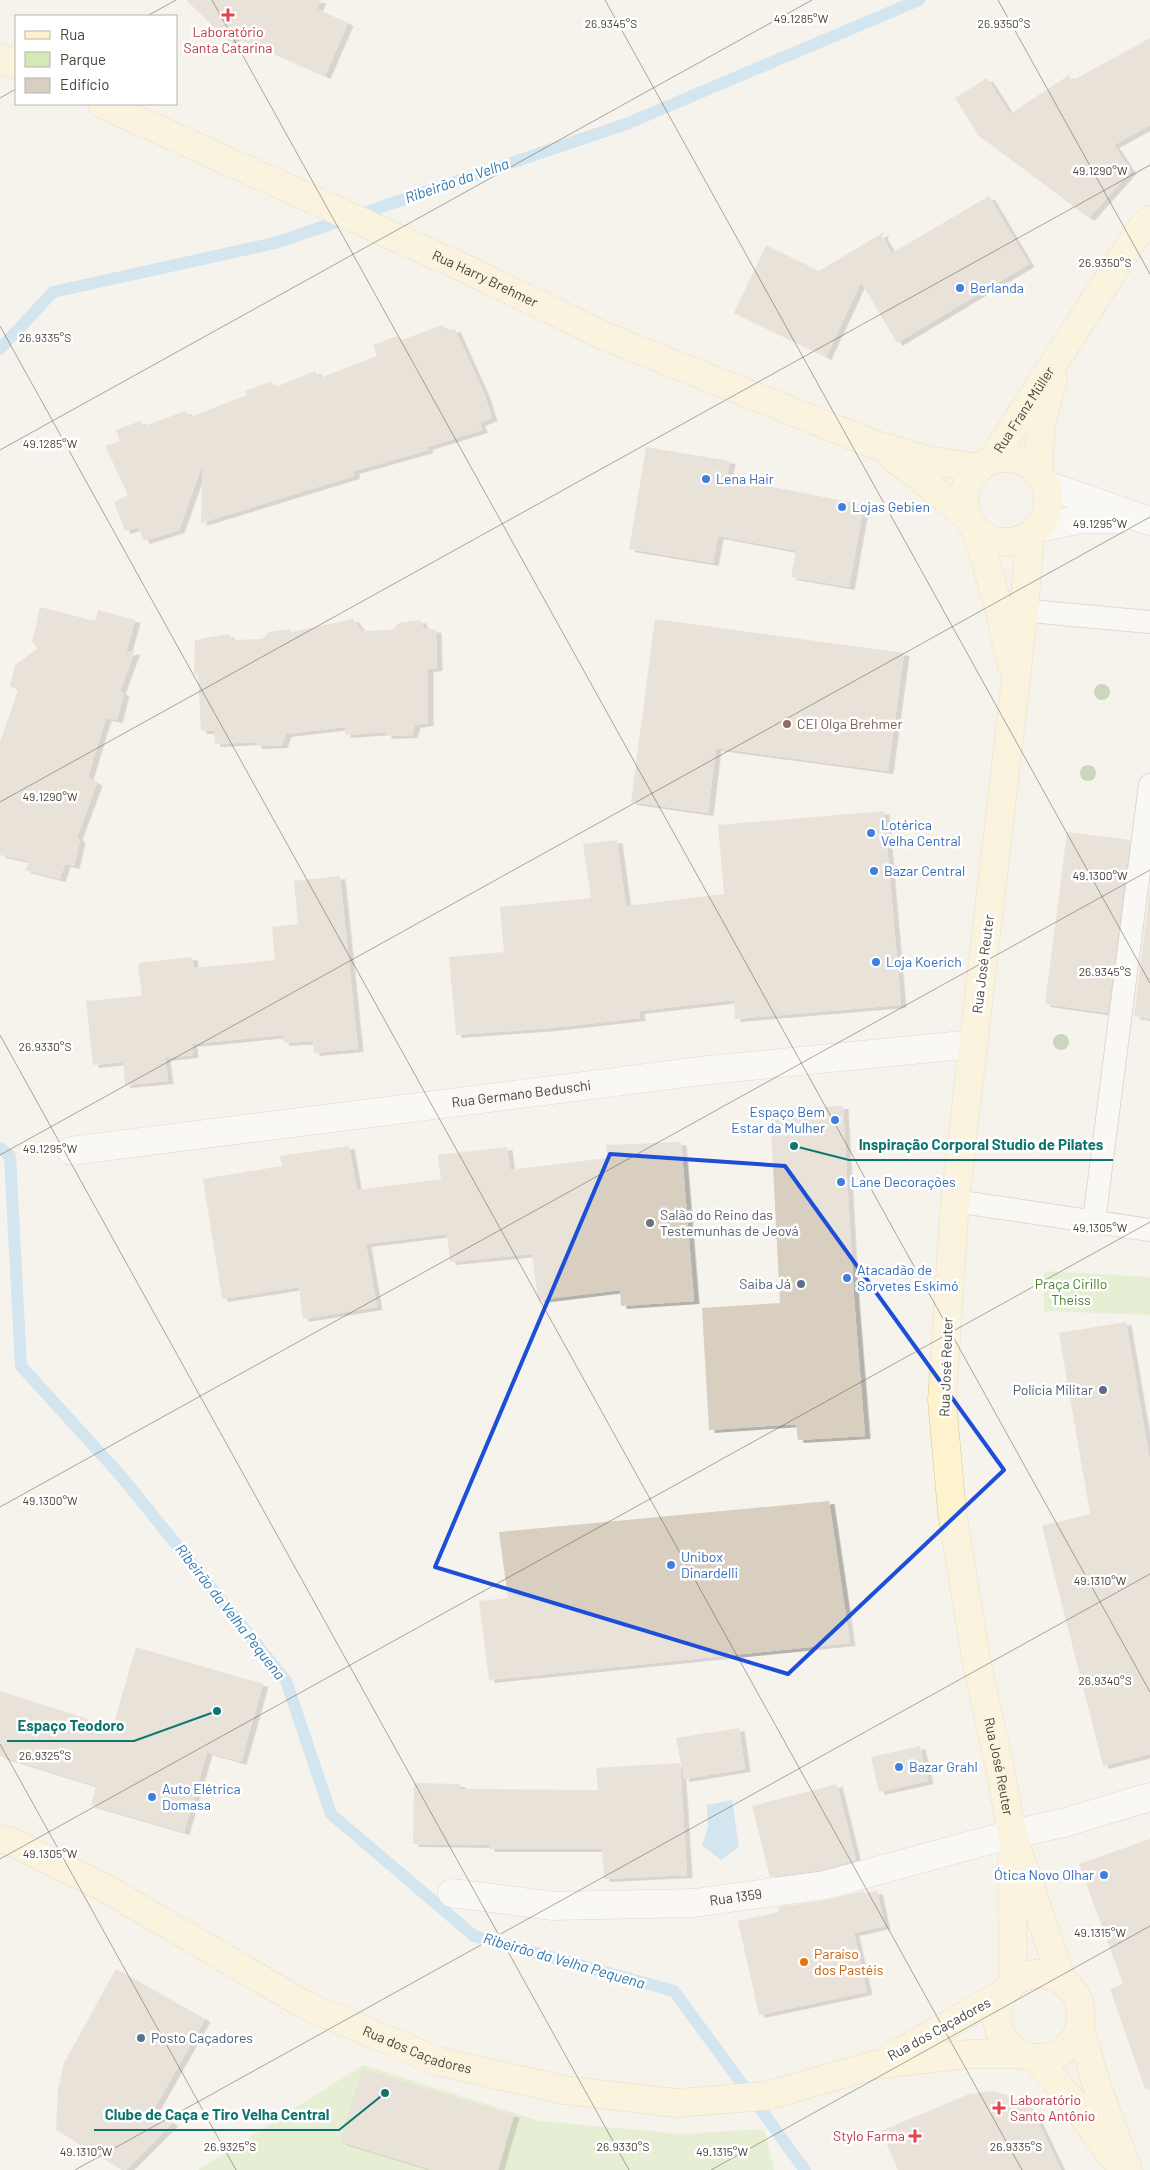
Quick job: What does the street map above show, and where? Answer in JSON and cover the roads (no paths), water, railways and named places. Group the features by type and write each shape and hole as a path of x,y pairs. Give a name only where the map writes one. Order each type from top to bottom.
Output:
{"main road":[{"path":"0,58 15,65"},
{"name":"Rua Harry Brehmer","path":"104,105 479,275 602,335 873,444 926,460 985,465"},
{"name":"Rua Franz Müller","path":"985,465 1059,357 1141,228 1150,220"},
{"name":"Rua Franz Müller","path":"1042,479 1041,425 1059,357"},
{"name":"Rua Harry Brehmer","path":"873,444 918,476 972,524"},
{"path":"1003,458 1016,460 1029,465 1042,479 1048,499 1046,513 1034,532 1016,541 1002,542 988,539 972,524 964,504 965,490 971,478 985,465 1003,458"},
{"name":"Rua José Reuter","path":"972,524 1012,609"},
{"name":"Rua José Reuter","path":"1034,532 1012,609 1016,688 955,1201 942,1400 952,1503 977,1664 1012,1834 1062,1980"},
{"name":"Rua José Reuter","path":"1008,1988 1012,1834"},
{"name":"Rua dos Caçadores","path":"0,1839 12,1842 107,1889 305,2005 438,2061 564,2090 676,2103 766,2096 874,2065 969,2054 1028,2056"},
{"path":"1028,2056 1050,2057 1063,2051 1073,2041 1080,2029 1082,2014 1079,2000 1072,1989 1062,1980 1050,1975 1024,1976 1008,1988 998,2006 997,2020 1001,2034 1010,2045 1028,2056 1072,2099 1121,2170"},
{"name":"Rua dos Caçadores","path":"874,2065 922,2041 1008,1988"},
{"path":"1080,2029 1097,2086 1128,2170"}],"street":[{"path":"1042,479 1148,521"},
{"path":"1034,532 1082,519 1148,521"},
{"name":"Rua Germano Beduschi","path":"71,1152 709,1070 974,1044"},
{"name":"Rua 1359","path":"452,1892 553,1906 694,1903 825,1885 1150,1797"}],"lane":[{"path":"1012,609 1150,622"},
{"path":"1094,1221 1150,785"},
{"path":"955,1201 1150,1230"}],"water":[{"path":"732,1800 739,1847 721,1860 702,1845 708,1827 707,1805"}],"waterway":[{"name":"Ribeirão da Velha","path":"0,349 53,292 275,243 626,124 919,0"},
{"name":"Ribeirão da Velha Pequena","path":"0,1148 10,1156 21,1366 122,1477 286,1681 331,1814 474,1936 674,1991 805,2170"}],"place":[{"name":"Laboratório Santa Catarina","path":"228,15"},
{"name":"Berlanda","path":"960,288"},
{"name":"Lena Hair","path":"706,479"},
{"name":"Lojas Gebien","path":"842,507"},
{"name":"CEI Olga Brehmer","path":"787,724"},
{"name":"Lotérica Velha Central","path":"871,833"},
{"name":"Bazar Central","path":"874,871"},
{"name":"Loja Koerich","path":"876,962"},
{"name":"Espaço Bem Estar da Mulher","path":"835,1120"},
{"name":"Inspiração Corporal Studio de Pilates","path":"794,1146"},
{"name":"Lane Decorações","path":"841,1182"},
{"name":"Salão do Reino das Testemunhas de Jeová","path":"650,1223"},
{"name":"Atacadão de Sorvetes Eskimó","path":"847,1278"},
{"name":"Saiba Já","path":"801,1284"},
{"name":"Polícia Militar","path":"1103,1390"},
{"name":"Unibox Dinardelli","path":"671,1565"},
{"name":"Espaço Teodoro","path":"217,1711"},
{"name":"Bazar Grahl","path":"899,1767"},
{"name":"Auto Elétrica Domasa","path":"152,1797"},
{"name":"Ótica Novo Olhar","path":"1104,1875"},
{"name":"Paraíso dos Pastéis","path":"804,1962"},
{"name":"Posto Caçadores","path":"141,2038"},
{"name":"Clube de Caça e Tiro Velha Central","path":"385,2093"},
{"name":"Laboratório Santo Antônio","path":"999,2108"},
{"name":"Stylo Farma","path":"915,2136"}],"park label":[{"name":"Praça Cirillo Theiss","path":"1071,1292"}]}
